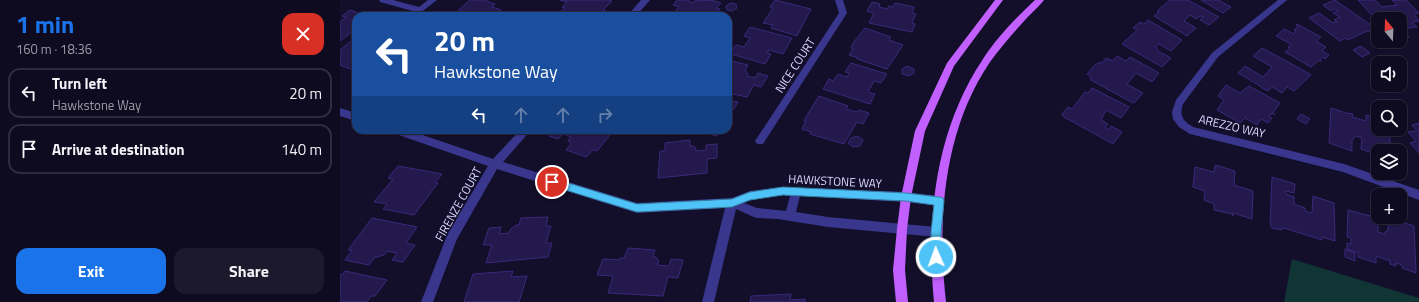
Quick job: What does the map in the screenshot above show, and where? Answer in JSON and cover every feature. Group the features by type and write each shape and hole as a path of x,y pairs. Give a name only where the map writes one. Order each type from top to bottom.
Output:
{"main road":[{"path":"902,302 899,270 902,229 906,197 920,131 950,65 999,0"},
{"path":"940,302 937,282 936,232 939,201 949,143 963,103 985,61 1027,12 1040,0"}],"street":[{"path":"383,0 420,10 433,0"},
{"path":"635,12 646,0"},
{"name":"NICE COURT","path":"760,141 843,13 839,0"},
{"name":"AREZZO WAY","path":"1283,0 1215,55 1179,103 1175,112 1176,117 1190,130 1336,166 1419,195"},
{"path":"340,112 352,116"},
{"name":"HAWKSTONE WAY","path":"408,134 495,164 637,208 732,203 750,196 783,191 906,197 939,201"},
{"name":"FIRENZE COURT","path":"427,302 452,237 495,164 522,134"},
{"path":"790,215 796,192"},
{"path":"708,302 732,203"},
{"name":"HAWKSTONE WAY","path":"732,203 756,213 790,215 828,222 936,232"}],"green space":[{"path":"1292,259 1419,298 1419,302 1284,302"}],"building":[{"path":"470,0 484,0 495,4 492,7 501,10 499,12 456,12"},
{"path":"560,0 612,1 603,10 609,12 560,12 565,8 562,7 567,2"},
{"path":"677,0 687,0 693,3 696,0 711,0 721,3 716,8 720,9 717,12 675,12 679,7 673,5"},
{"path":"775,0 811,9 797,36 771,28 773,25 763,23 773,8 770,7"},
{"path":"1170,0 1188,0 1219,17 1209,25 1200,20 1204,17 1200,16 1197,19 1190,15 1184,21 1196,28 1187,36 1154,16 1159,12 1157,11"},
{"path":"1201,0 1218,0 1231,7 1223,13"},
{"path":"1335,0 1371,25 1371,32 1367,31 1348,40 1346,38 1340,41 1309,18 1319,13 1333,23 1337,22 1334,20 1340,17 1333,13 1338,11 1335,9 1331,11 1323,5"},
{"path":"1358,0 1375,0 1382,7 1397,5 1392,0 1406,0 1419,13 1414,14 1419,21 1412,22 1417,27 1407,28 1407,12 1371,12 1371,14"},
{"path":"872,2 880,4 879,7 887,9 889,6 893,7 895,3 914,7 912,13 916,14 912,23 915,24 912,32 869,23 874,13 867,11"},
{"path":"731,3 736,4 737,8 732,11 727,10 726,6"},
{"path":"350,10 356,12 352,12 352,32 340,41 340,22 346,17 342,16"},
{"path":"1148,20 1182,40 1171,51 1159,44 1156,47 1158,51 1171,58 1162,67 1122,44 1137,30 1133,28 1140,22 1144,24"},
{"path":"1297,24 1321,37 1316,41 1326,47 1322,51 1329,55 1325,59 1323,57 1320,60 1321,62 1319,60 1311,67 1285,52 1290,48 1288,47 1291,44 1276,36 1284,29 1294,34 1296,31 1294,30 1298,27 1296,25"},
{"path":"750,27 792,38 783,54 769,50 767,53 771,54 765,64 732,54 732,50 735,46 737,45 744,47 750,38 744,36"},
{"path":"865,28 891,37 889,40 903,45 887,69 849,55 853,49 851,48 853,43"},
{"path":"352,40 352,70 340,65 340,50"},
{"path":"1361,46 1370,53 1362,57 1353,50"},
{"path":"1262,48 1311,75 1294,91 1287,87 1282,93 1272,87 1268,91 1262,88 1238,73 1245,66 1263,77 1272,67 1253,56"},
{"path":"1117,56 1126,61 1130,57 1159,73 1152,82 1136,73 1127,84 1143,93 1133,103 1091,80 1090,76 1087,74 1095,65 1100,62 1102,63 1106,58 1113,61"},
{"path":"732,61 748,65 745,70 748,74 747,76 755,78 758,73 768,76 761,87 754,85 747,97 732,94"},
{"path":"851,63 887,74 881,83 874,81 868,92 875,94 870,104 823,89 829,79 833,81 838,74 847,77 849,73 845,72"},
{"path":"907,66 914,69 914,73 909,76 902,74 902,69"},
{"path":"1226,85 1240,93 1249,86 1280,103 1273,113 1275,115 1272,113 1269,116 1272,118 1268,123 1261,119 1257,125 1245,118 1240,123 1217,110 1224,100 1218,96"},
{"path":"1092,88 1129,107 1121,118 1106,110 1101,120 1108,124 1105,128 1109,130 1111,126 1122,132 1113,144 1064,117 1062,114 1068,107 1072,109 1085,92 1088,93"},
{"path":"819,96 848,106 846,109 857,112 859,110 869,113 863,124 857,122 844,144 810,134 811,132 802,129 807,115"},
{"path":"732,101 738,102 732,112"},
{"path":"1331,108 1353,114 1352,117 1366,121 1366,115 1371,117 1371,136 1390,136 1390,144 1371,144 1371,153 1361,149 1362,138 1356,136 1352,140 1352,151 1329,143"},
{"path":"1301,114 1310,119 1306,124 1297,119"},
{"path":"1419,123 1419,153 1410,143 1416,141 1408,132 1417,131 1412,125"},
{"path":"551,134 563,134 558,139 549,136"},
{"path":"563,134 611,134 597,151 593,150 586,157 566,150 571,144 568,140 571,137"},
{"path":"858,136 863,140 860,146 853,147 848,143 851,138"},
{"path":"690,140 690,146 696,148 696,151 706,150 706,145 717,144 717,158 707,159 707,173 658,178 660,151 665,151 665,143"},
{"path":"1215,165 1235,171 1234,185 1253,191 1252,219 1233,213 1233,216 1232,214 1214,210 1214,204 1204,200 1205,191 1193,187 1195,167 1214,172"},
{"path":"398,166 442,174 435,183 438,183 414,215 383,209 387,204 374,202 393,179 388,178"},
{"path":"1272,177 1295,184 1294,193 1286,191 1286,194 1294,197 1294,204 1305,208 1305,211 1312,213 1313,196 1334,203 1335,241 1322,237 1322,240 1284,228 1281,230 1272,228 1270,224"},
{"path":"1348,210 1371,216 1371,224 1378,224 1378,232 1385,234 1388,230 1388,224 1407,224 1414,226 1416,273 1402,268 1402,265 1396,263 1396,266 1390,264 1390,261 1376,256 1376,263 1358,257 1358,253 1347,249 1347,243 1351,244 1351,238 1347,237"},
{"path":"548,217 546,226 551,226 546,243 552,243 548,257 486,263 492,245 483,245 489,228 501,227 499,234 509,233 510,230 516,225 519,225 521,218"},
{"path":"372,218 417,227 406,243 415,245 403,262 392,260 397,253 387,251 384,255 374,258 369,265 345,260 352,250 348,250"},
{"path":"628,248 655,250 653,257 656,257 659,261 657,265 669,266 671,259 683,260 678,278 668,277 663,296 608,293 613,276 597,275 603,259 619,260 620,258 624,258"},
{"path":"1345,249 1355,253 1355,261 1345,257"},
{"path":"345,271 387,280 375,296 371,296 367,302 340,302 340,274 342,275"},
{"path":"513,271 511,277 527,276 519,302 464,302 473,274"},
{"path":"791,294 790,300 805,299 805,302 750,302 751,296"}],"route":[{"path":"552,182 637,208 732,203 750,196 783,191 906,197 939,201 936,232 936,257"}]}
